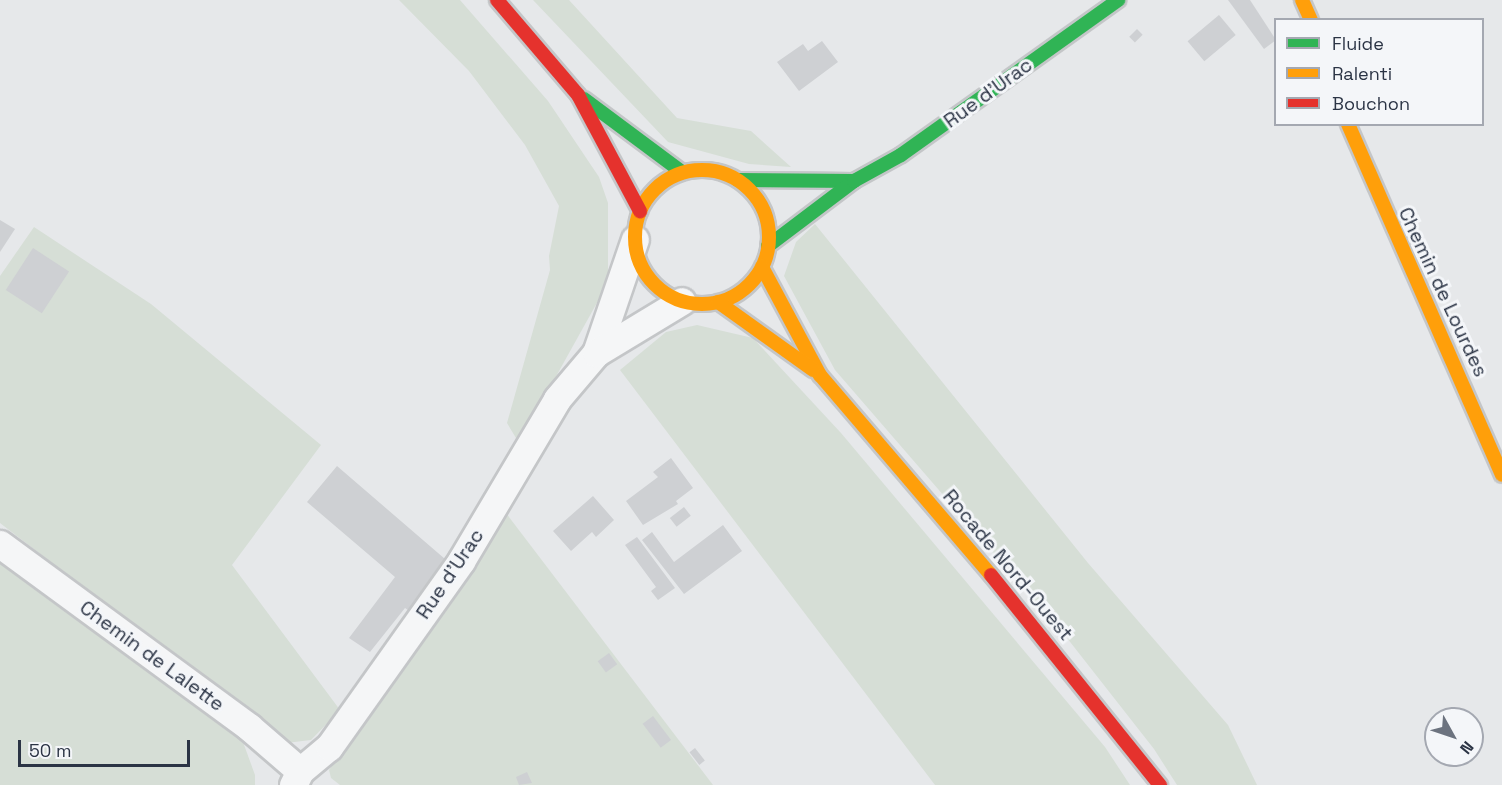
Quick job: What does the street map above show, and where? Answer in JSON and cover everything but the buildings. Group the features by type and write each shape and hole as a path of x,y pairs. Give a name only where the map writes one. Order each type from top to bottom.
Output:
{"main road":[{"path":"496,0 578,95 640,211"},
{"name":"Rue d'Urac","path":"768,246 854,181 901,155 1118,0"},
{"path":"1302,0 1310,18"},
{"path":"1309,0 1310,18"},
{"path":"578,95 682,172"},
{"name":"Chemin de Lourdes","path":"1349,126 1502,475"},
{"path":"682,172 720,172 738,180 763,208 768,246 762,267 752,282 718,302 682,302 663,292 648,278 638,259 634,238 640,211 650,194 682,172"},
{"name":"Rue d'Urac","path":"738,180 854,181"},
{"name":"Rocade Nord-Ouest","path":"762,267 820,375 1044,637 1160,785"},
{"name":"Rocade Nord-Ouest","path":"718,302 820,375"}],"street":[{"name":"Rue d'Urac","path":"596,353 634,238"},
{"name":"Rue d'Urac","path":"296,778 329,747 461,561 557,399 596,353 682,302"},
{"name":"Chemin de Lalette","path":"0,544 249,727 296,778"}],"shaded area":[{"path":"399,0 460,0 548,101 599,177 608,203 608,283 519,443 507,423 550,270 549,256 559,206 525,145 469,71"},
{"path":"533,0 569,0 677,118 751,131 791,167 749,164 668,142"},
{"path":"815,224 1088,563 1228,725 1257,785 1177,785 1154,749 1067,638 835,370 784,276 796,242"},
{"path":"34,227 151,304 321,445 232,565 340,710 311,740 286,743 0,523 0,276"},
{"path":"697,325 753,338 841,433 1105,747 1130,785 935,785 620,370 666,332"},
{"path":"506,513 713,785 340,785 331,778 329,770"},
{"path":"0,563 243,742 255,775 255,785 0,785"}],"traffic: fast":[{"path":"768,246 854,181 901,155 1118,0"},
{"path":"584,99 682,172"},
{"path":"738,180 854,181"}],"traffic: slow":[{"path":"1302,0 1310,18"},
{"path":"1349,126 1502,475"},
{"path":"702,170 728,175 749,190 764,211 769,237 764,263 749,284 728,299 702,304 676,299 655,284 640,263 635,237 640,211 655,190 676,175 702,170"},
{"path":"762,267 820,375 991,575"},
{"path":"718,302 813,370"}],"traffic: jam":[{"path":"497,0 578,95 640,211"},
{"path":"991,575 1160,785"}]}
